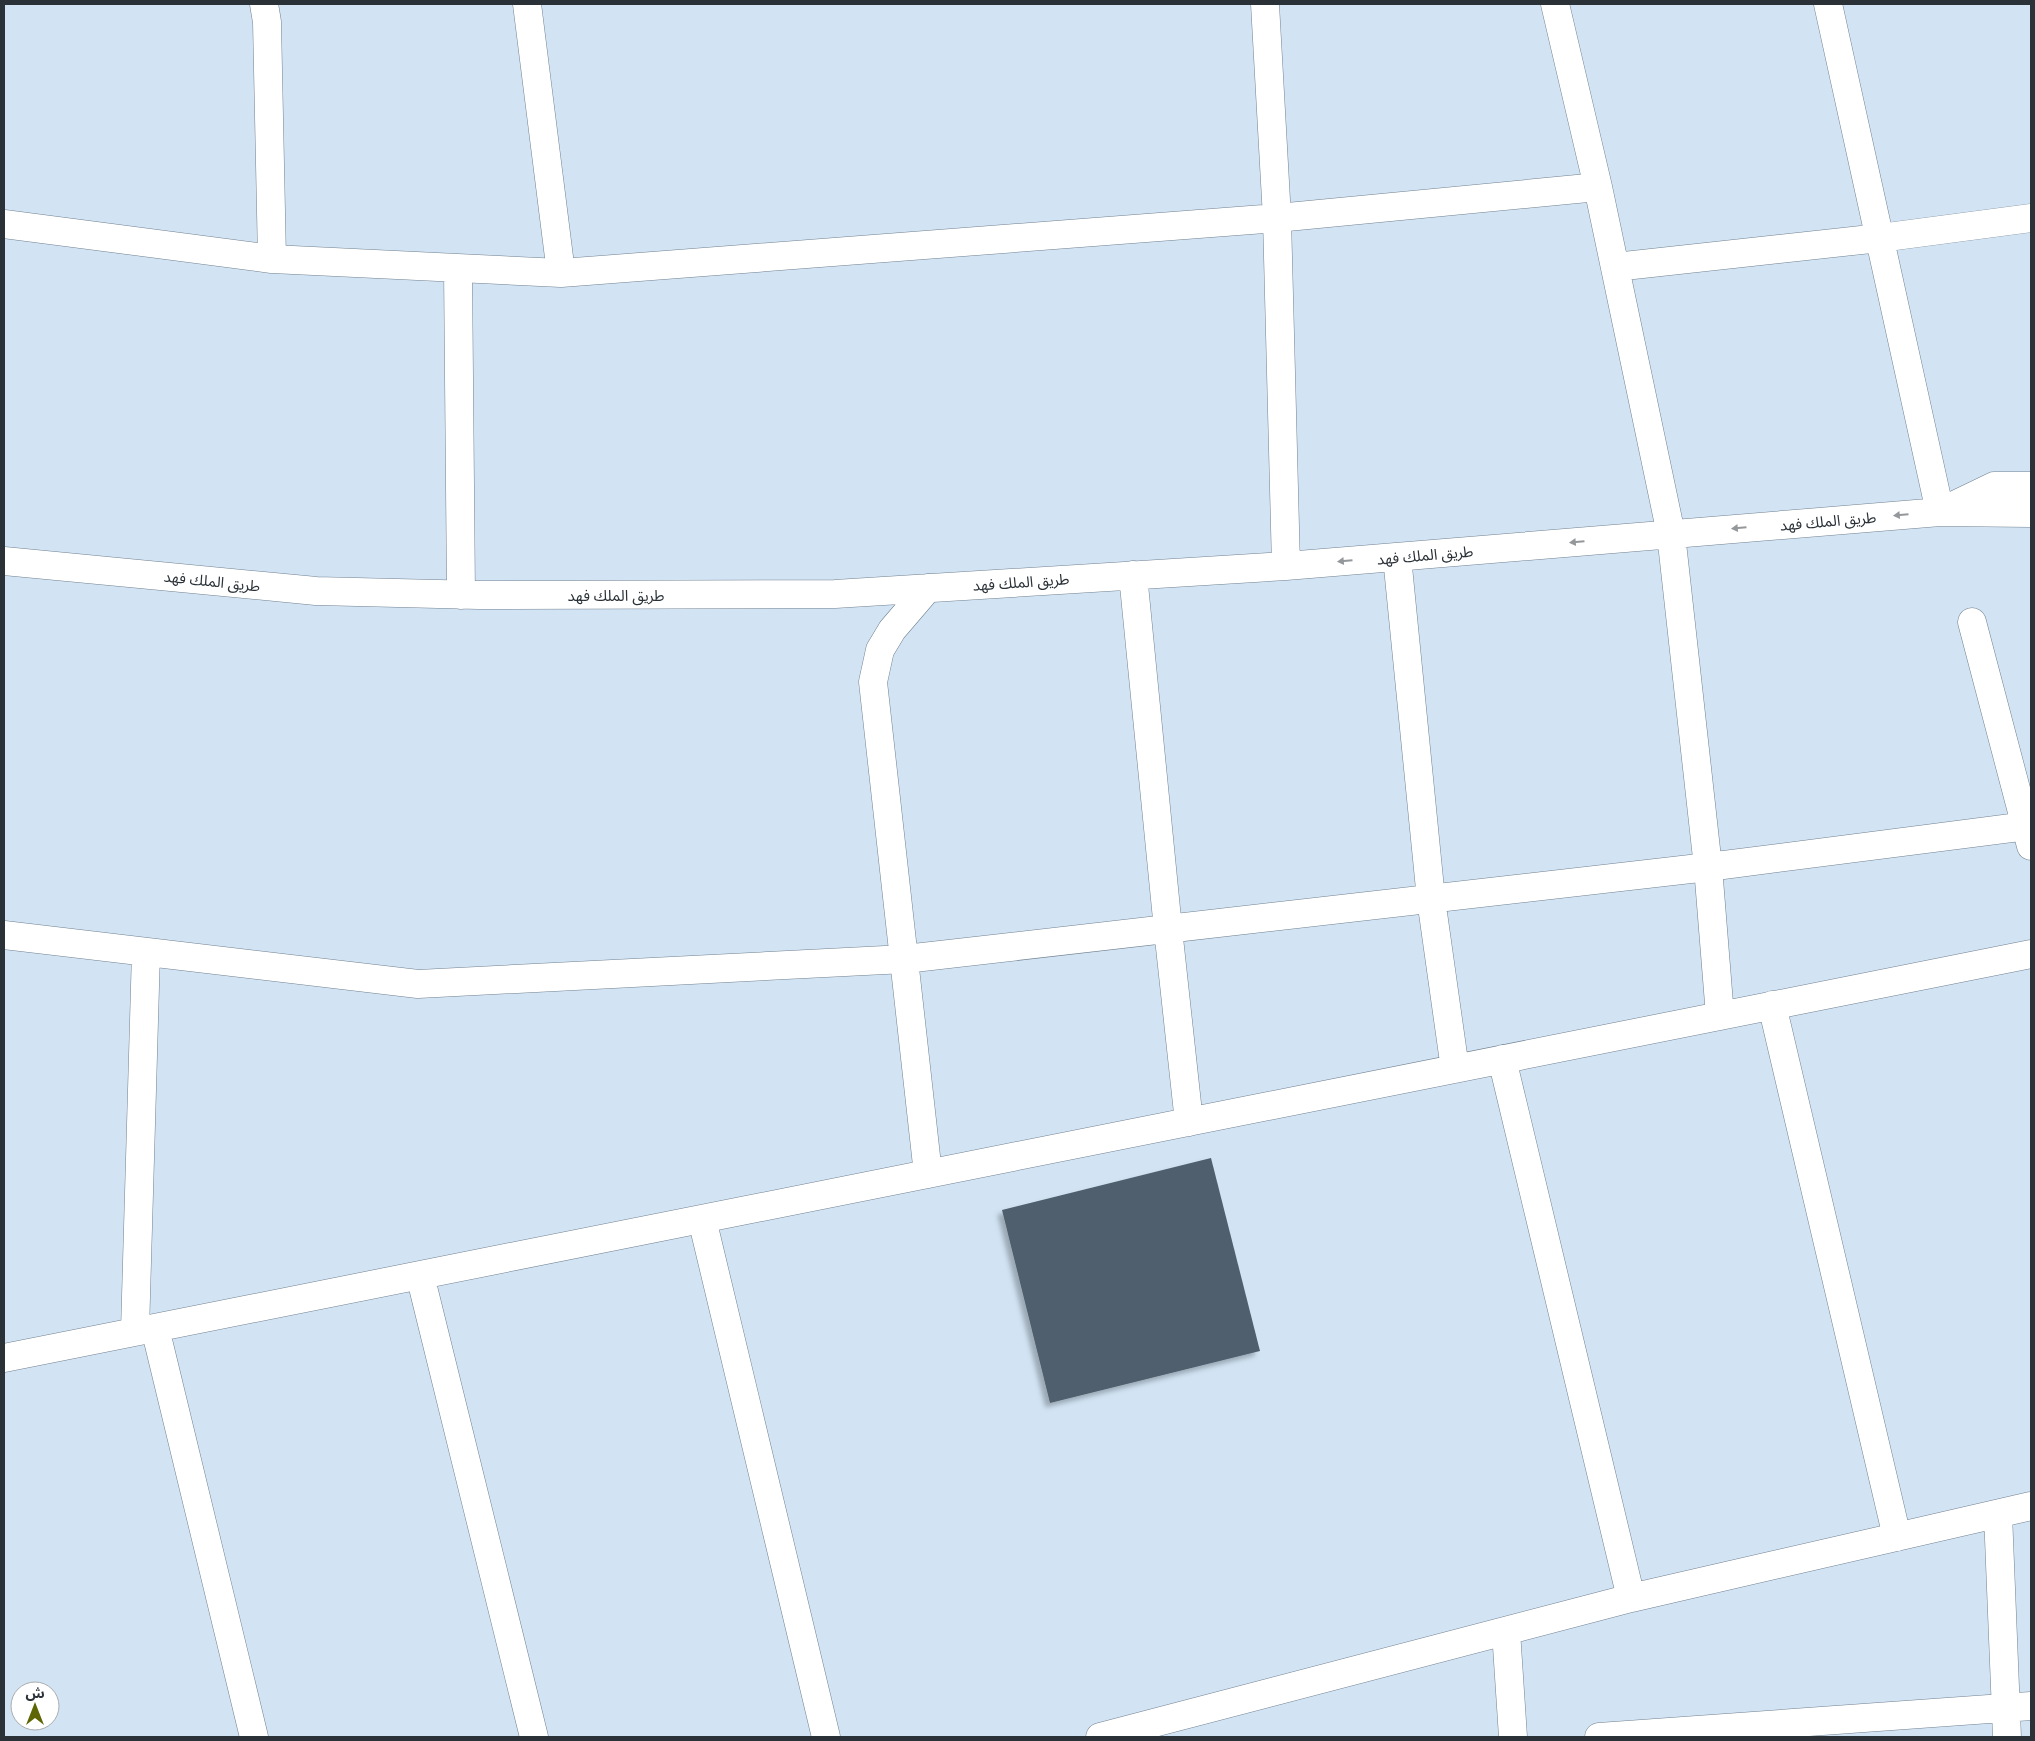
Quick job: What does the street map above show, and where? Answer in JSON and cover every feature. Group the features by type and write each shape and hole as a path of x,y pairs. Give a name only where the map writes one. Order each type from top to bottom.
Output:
{"street":[{"path":"264,4 267,22 272,260"},
{"path":"527,4 561,273"},
{"path":"1265,4 1277,218 1286,566"},
{"path":"1555,4 1598,188 1671,534 1708,867 1720,1016"},
{"path":"1828,4 1940,512 2031,513"},
{"path":"4,224 272,260 561,273 1277,218 1598,188"},
{"path":"1615,267 1880,238 2031,218"},
{"path":"458,268 461,595"},
{"name":"طريق الملك فهد","path":"4,561 316,591 461,595 835,594 1286,566 1940,512 1994,486 2031,486"},
{"path":"1397,557 1431,899 1455,1069"},
{"path":"1133,575 1189,1122"},
{"path":"928,588 892,630 880,650 873,682 928,1174"},
{"path":"4,935 418,984 904,959 1708,867 2029,836 1972,622"},
{"path":"146,952 145,1330 254,1737"},
{"path":"4,1358 2031,954"},
{"path":"1772,1005 1897,1537"},
{"path":"1502,1059 1631,1598"},
{"path":"702,1219 826,1737"},
{"path":"420,1275 534,1737"},
{"path":"1100,1737 1631,1598 2031,1506"},
{"path":"1998,1514 2019,1707 2007,1737"},
{"path":"1506,1631 1513,1737"},
{"path":"1599,1737 2019,1707"}],"building":[{"path":"1211,1158 1260,1351 1050,1403 1002,1210"}]}
